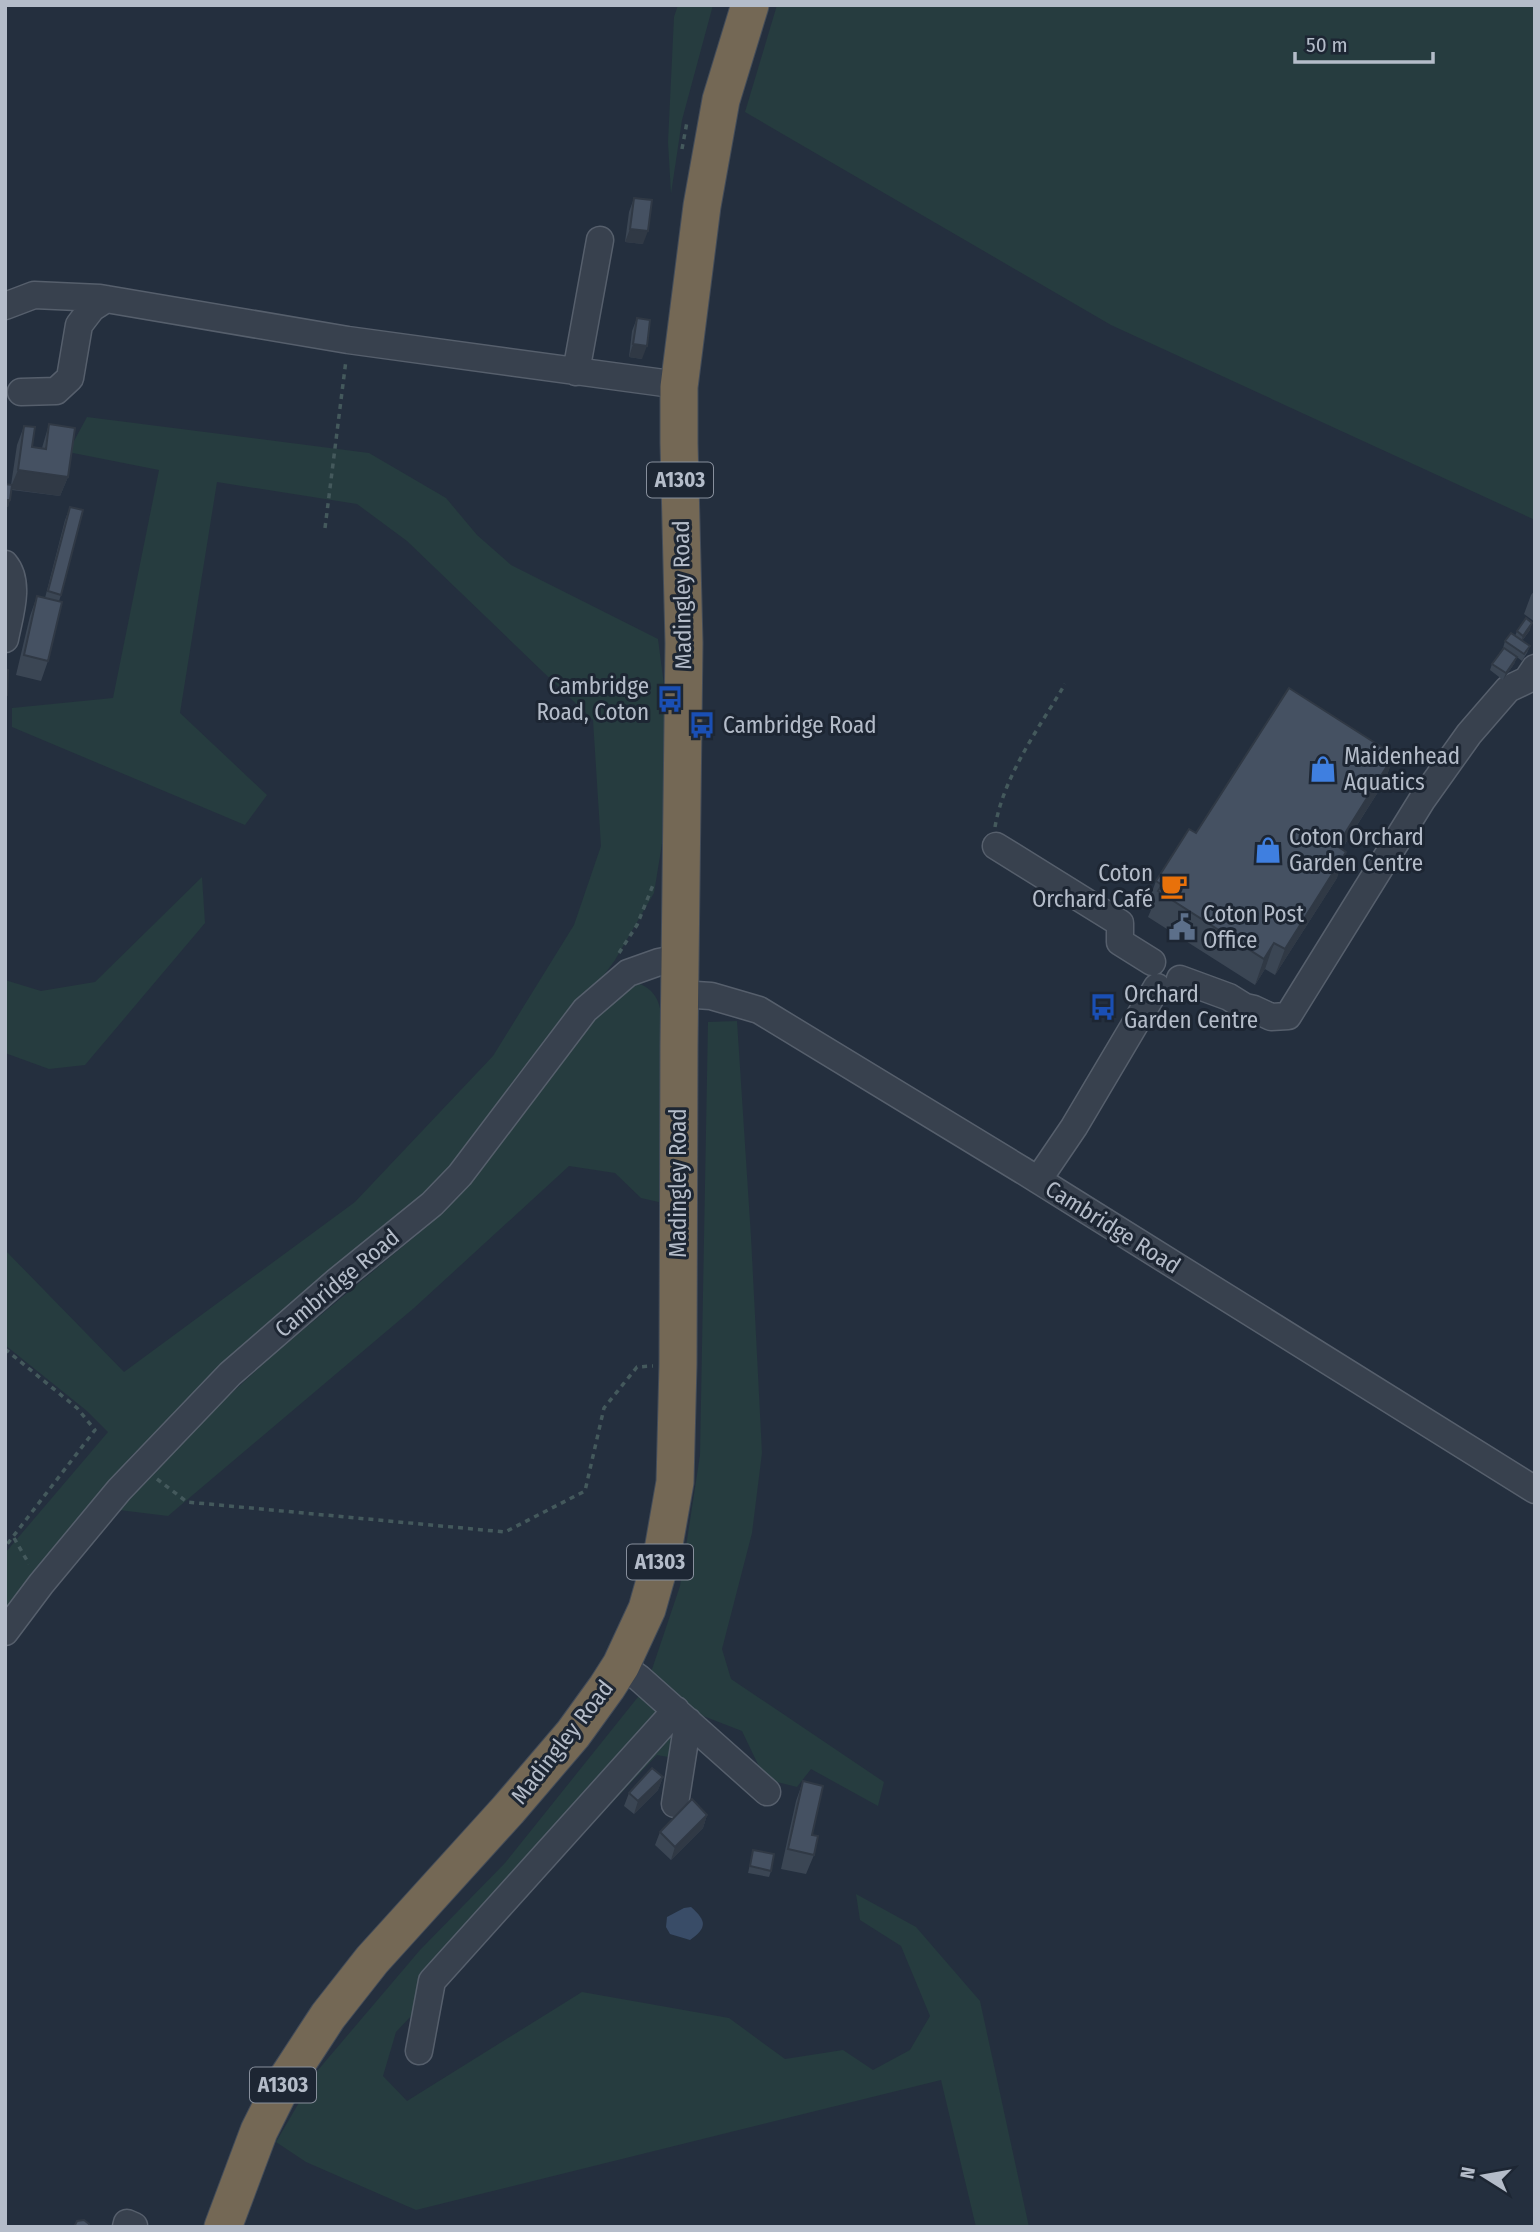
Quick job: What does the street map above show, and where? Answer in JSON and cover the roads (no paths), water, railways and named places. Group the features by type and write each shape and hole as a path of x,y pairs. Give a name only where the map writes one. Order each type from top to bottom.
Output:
{"highway":[{"name":"Madingley Road","path":"223,2227 259,2131 279,2091 328,2016 372,1960 573,1734 621,1665 647,1609 662,1556 675,1482 678,1364 684,643 679,387 702,206 721,100 750,5"}],"street":[{"path":"576,372 600,240"},
{"path":"5,306 34,295 106,299 348,340 679,387"},
{"path":"21,392 55,391 70,378 79,325 92,308 106,299"},
{"path":"5,564 11,571 13,586 5,639"},
{"path":"996,846 1120,923 1120,942 1161,978 1229,996 1245,1007 1271,1017 1288,1016 1422,800 1469,734 1508,689 1527,680 1535,668"},
{"name":"Cambridge Road","path":"5,1632 119,1490 230,1374 337,1281 432,1204 460,1175 585,1010 628,973 680,958"},
{"path":"1038,1180 1074,1127 1083,1078 1161,978"},
{"name":"Cambridge Road","path":"680,994 711,996 759,1010 1038,1180 1535,1490"},
{"path":"621,1665 766,1792"},
{"path":"675,1804 682,1716"},
{"path":"419,2051 432,1981 682,1716"}],"water":[{"path":"691,1907 702,1920 700,1932 690,1940 670,1934 666,1927 667,1917"}],"place":[{"name":"Cambridge Road, Coton","path":"670,699"},
{"name":"Cambridge Road","path":"702,725"},
{"name":"Maidenhead Aquatics","path":"1323,769"},
{"name":"Coton Orchard Garden Centre","path":"1268,850"},
{"name":"Coton Orchard Café","path":"1174,886"},
{"name":"Coton Post Office","path":"1182,927"},
{"name":"Orchard Garden Centre","path":"1103,1007"}]}
